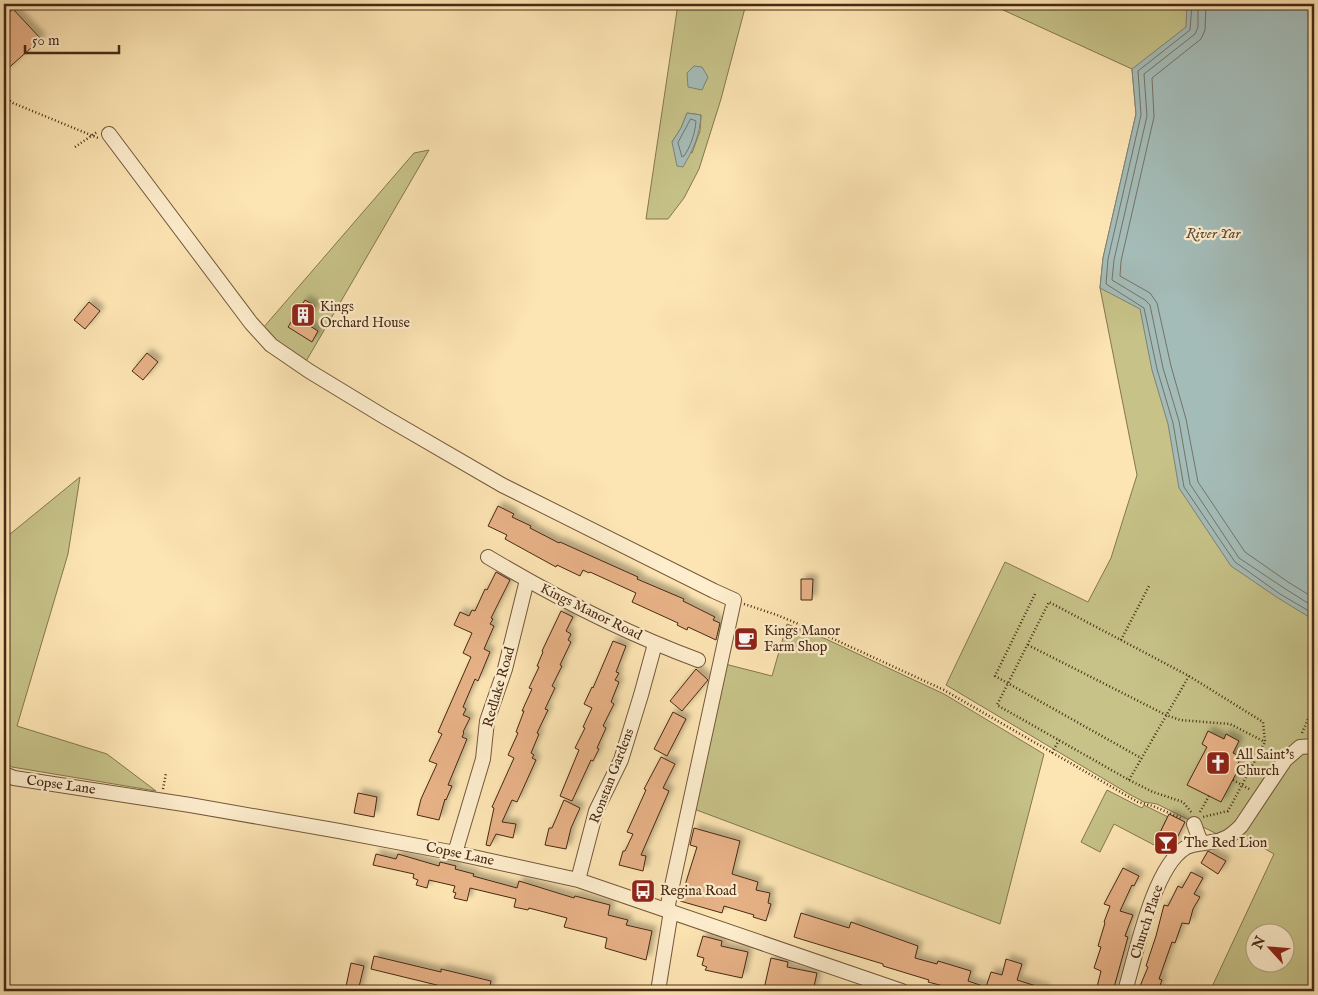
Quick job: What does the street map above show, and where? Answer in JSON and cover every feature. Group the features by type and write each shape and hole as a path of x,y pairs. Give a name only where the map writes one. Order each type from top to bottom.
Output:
{"street":[{"path":"104,132 255,328 271,345 309,371 383,416 502,485 734,600 669,910 658,991"},
{"name":"Kings Manor Road","path":"488,557 527,580 654,644 698,660"},
{"name":"Redlake Road","path":"456,852 483,760 487,720 505,669 527,580"},
{"name":"Ronstan Gardens","path":"578,880 596,811 621,760 654,644"},
{"path":"1300,747 1314,746"},
{"name":"Church Place","path":"1125,991 1148,912 1163,875 1173,861 1184,849 1201,843 1218,841 1232,835 1241,826 1285,760 1300,747"},
{"name":"Copse Lane","path":"4,774 14,778 190,804 456,852 578,880 902,991"},
{"path":"1195,821 1201,843"}],"path":[{"path":"4,97 13,103 100,139 104,132"},
{"path":"75,147 91,135 104,132"},
{"path":"1121,640 1149,586"},
{"path":"1035,594 995,676 1141,758"},
{"path":"734,600 827,636 944,690 1138,802 1195,821 1228,811 1265,742 1263,722 1189,676 1049,602 997,705 1129,780 1153,792 1183,802 1195,821"},
{"path":"1028,645 1166,715 1180,720 1230,724 1265,742"},
{"path":"1129,780 1189,676"},
{"path":"1300,747 1302,730 1314,705"},
{"path":"1052,753 1059,740"},
{"path":"1232,780 1253,791"},
{"path":"1195,821 1209,796"}],"shaded area":[{"path":"678,4 746,4 721,99 699,169 684,198 668,219 646,219","holes":["687,113 701,115 700,131 692,153 672,142 681,128"]},
{"path":"990,4 1252,4 1314,447 1314,741 1301,741 1235,827 1219,835 1157,804 1144,802 1129,794 946,685 1005,562 1088,602 1111,558 1137,475 1100,288 1103,258 1136,114 1132,69"},
{"path":"429,150 305,363 275,342 263,328 414,153"},
{"path":"80,477 68,554 17,726 107,754 156,791 12,767 4,763 4,539"},
{"path":"787,624 826,639 944,694 1044,754 1000,924 694,809 725,664 772,676"},
{"path":"1314,751 1314,991 1210,991 1274,854 1241,835 1277,780 1298,755"},
{"path":"1107,790 1142,808 1144,805 1168,817 1154,845 1114,824 1100,852 1081,842"}],"water":[{"name":"River Yar","path":"1187,4 1314,4 1314,620 1231,566 1179,488 1168,424 1152,370 1140,309 1100,288 1103,258 1136,114 1132,69 1186,27"},
{"path":"694,66 702,67 708,77 702,90 688,87 687,73"},
{"path":"687,113 701,115 695,142 683,167 677,166 672,142 681,128"}],"building":[{"path":"13,9 41,39 4,72 4,17"},
{"name":"Kings Orchard House","path":"305,300 315,306 305,323 318,331 312,342 288,327"},
{"path":"89,302 100,311 85,329 74,320"},
{"path":"147,353 158,362 143,380 132,371"},
{"path":"498,506 514,514 512,517 531,526 530,528 559,543 638,577 637,579 684,599 683,601 715,617 713,620 720,623 716,640 688,627 687,630 677,625 678,623 632,602 636,593 590,572 583,570 580,576 557,565 556,567 505,539 507,535 488,526"},
{"path":"496,572 510,580 491,618 493,619 490,624 494,626 484,649 490,652 478,681 475,679 463,707 466,709 463,715 470,718 462,737 467,739 448,785 452,786 445,799 439,820 417,815 421,799 437,764 429,761 442,734 438,732 471,657 463,653 472,633 454,625 460,612 469,616 472,610 475,611 485,589 487,590"},
{"path":"801,579 813,579 812,600 801,600"},
{"path":"561,611 573,617 566,631 571,634 568,640 571,642 552,686 555,688 545,709 548,710 537,733 539,734 531,753 534,755 532,758 536,760 517,802 512,800 502,822 516,824 513,838 496,834 490,846 486,845 494,808 492,807 514,758 508,755 518,733 516,732 524,711 522,711 532,689 529,688 539,667 537,666 542,651"},
{"path":"613,641 626,646 616,672 619,673 615,680 619,682 611,702 614,704 603,726 606,728 597,748 599,749 593,761 591,760 572,801 560,796 579,750 575,748 592,708 584,704"},
{"path":"696,669 708,680 682,711 670,701"},
{"path":"673,712 686,719 667,756 654,749"},
{"name":"All Saint's Church","path":"1208,731 1224,739 1226,734 1239,741 1233,753 1241,757 1236,768 1238,770 1221,802 1187,785 1207,747 1202,744"},
{"path":"661,757 675,764 663,788 669,791 641,855 646,856 643,871 619,865 623,851 625,851 633,834 627,832 646,790 644,789"},
{"path":"358,793 377,797 374,817 354,813"},
{"path":"564,800 580,808 571,828 566,849 545,845 549,828 552,828"},
{"path":"1169,814 1185,822 1172,848 1168,851 1154,845"},
{"path":"694,828 740,841 732,874 758,882 756,890 770,893 768,903 771,904 766,921 753,917 754,915 724,906 722,913 680,901 697,847 690,845"},
{"path":"1208,851 1226,861 1218,874 1201,863"},
{"path":"376,854 396,859 398,854 439,866 440,862 456,866 455,869 474,874 473,876 517,888 519,881 574,898 575,896 610,905 608,915 628,920 626,925 652,931 646,960 605,948 607,938 564,927 567,918 529,908 528,910 514,907 516,899 470,888 467,901 454,898 456,893 453,892 455,886 429,880 427,888 416,885 418,880 413,878 414,874 373,865"},
{"path":"1123,868 1139,876 1134,886 1132,885 1120,911 1133,915 1125,936 1128,937 1113,991 1096,991 1101,971 1094,968 1101,947 1098,946 1104,922 1110,906 1104,904"},
{"path":"1191,872 1203,878 1194,894 1200,897 1193,909 1189,924 1182,923 1175,943 1172,942 1159,979 1162,980 1158,991 1138,991 1148,967 1146,966 1164,905 1168,906 1178,886 1182,888"},
{"path":"801,913 849,928 851,922 918,946 915,958 937,964 938,961 971,971 968,981 986,987 991,972 1002,975 1006,959 1022,964 1017,980 1046,989 1046,991 958,991 928,982 929,980 883,966 883,964 794,937"},
{"path":"703,936 722,941 721,946 748,952 742,978 705,970 707,967 702,965 704,958 697,956"},
{"path":"374,956 441,972 441,969 491,981 489,991 448,991 449,988 371,969"},
{"path":"771,958 788,962 787,967 817,973 813,991 775,991 764,989"},
{"path":"351,963 364,966 358,991 345,991"}],"place":[{"name":"Kings Orchard House","path":"303,315"},
{"name":"Kings Manor Farm Shop","path":"746,639"},
{"name":"All Saint's Church","path":"1218,763"},
{"name":"The Red Lion","path":"1166,843"},
{"name":"Regina Road","path":"643,891"}]}
